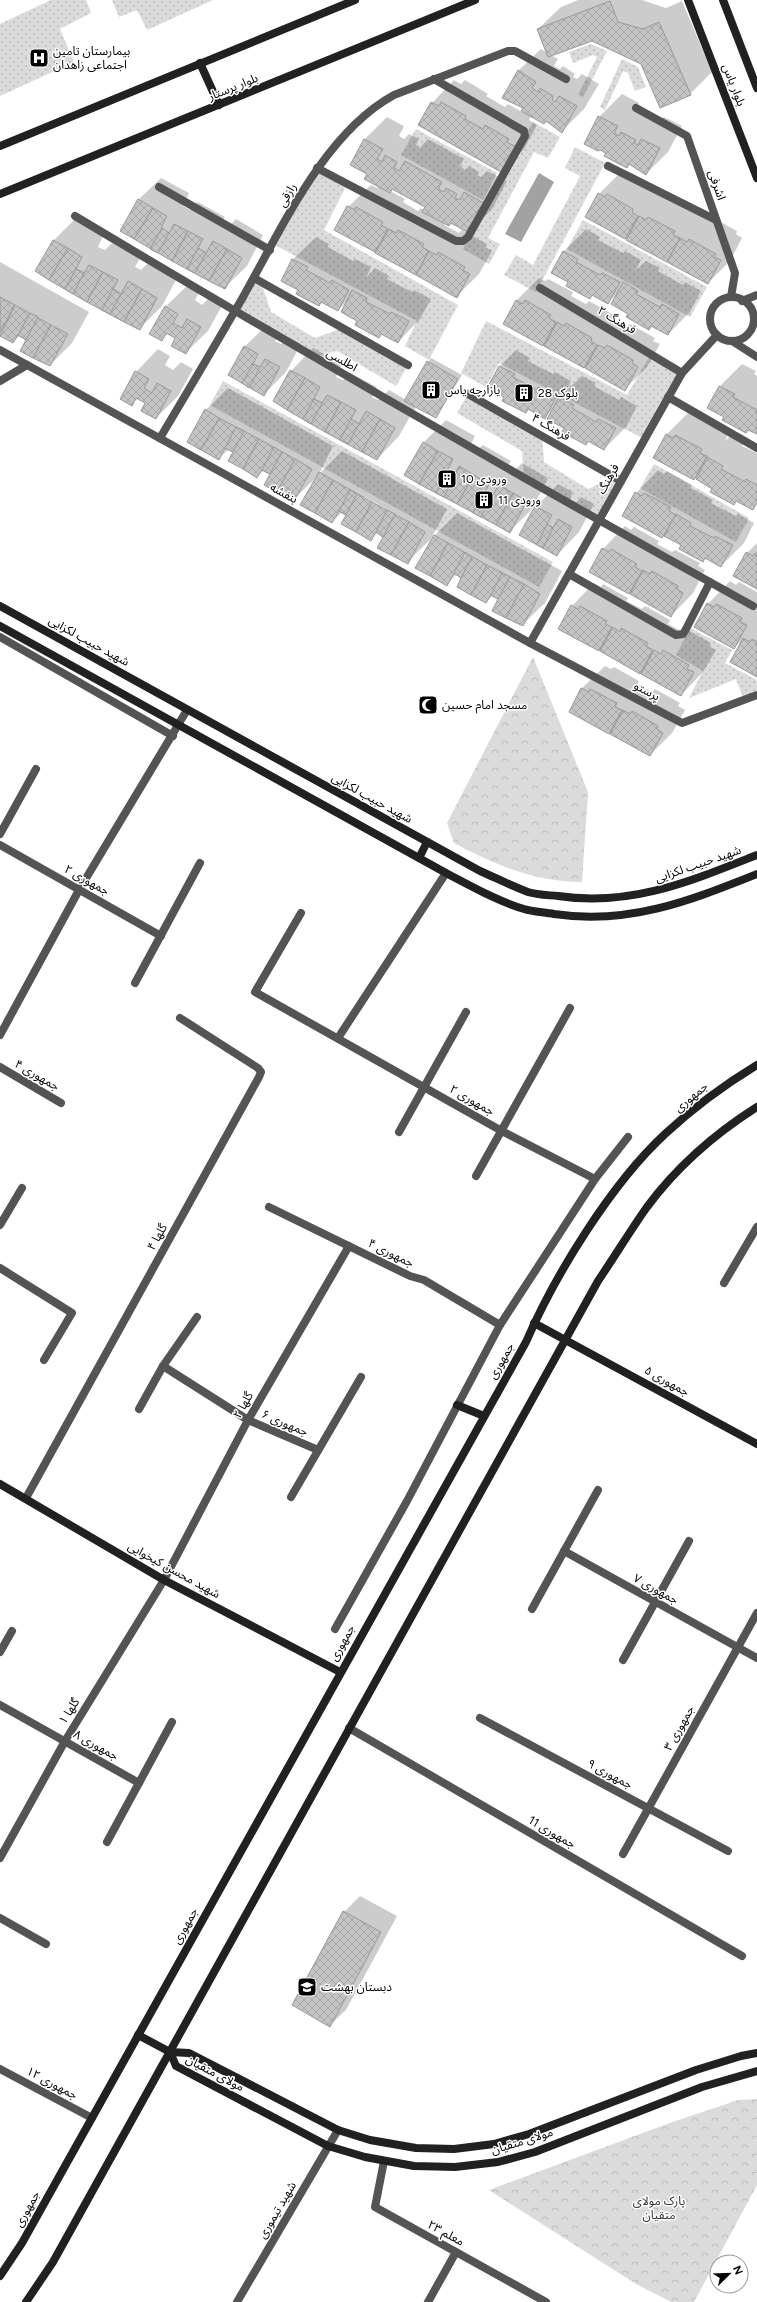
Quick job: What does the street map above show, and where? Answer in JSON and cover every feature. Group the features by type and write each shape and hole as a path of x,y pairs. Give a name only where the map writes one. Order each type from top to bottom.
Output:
{"main road":[{"path":"0,146 355,0"},
{"name":"بلوار پرستار","path":"0,194 475,0"},
{"name":"بلوار یاس","path":"688,0 757,178"},
{"name":"بلوار یاس","path":"723,0 757,88"},
{"path":"200,64 219,105"},
{"name":"شهید حبیب لکزایی","path":"0,606 480,871 529,892 570,898 606,899 645,894 682,884 757,855"},
{"path":"0,626 446,873 472,887 524,910 568,916 608,917 649,912 688,901 757,874"},
{"path":"419,858 427,842"},
{"name":"جمهوری","path":"0,2276 22,2243 340,1672 526,1342 534,1323 568,1262 615,1189 664,1134 718,1089 757,1065"},
{"path":"26,2302 53,2262 598,1281 648,1206 689,1160 739,1118 757,1107"},
{"name":"جمهوری ۵","path":"534,1323 757,1444"},
{"path":"457,1405 484,1416"},
{"name":"شهید محسن کیخوایی","path":"0,1484 164,1580 340,1672"},
{"path":"138,2035 170,2052"},
{"name":"مولای متقیان","path":"757,2053 740,2056 696,2070 530,2134 494,2144 454,2149 416,2148 370,2140 338,2130 189,2053 170,2052 176,2066 328,2146 384,2161 414,2166 455,2167 498,2162 535,2152 702,2087 757,2071"}],"street":[{"name":"رازقی","path":"160,438 317,168 351,129 384,101 434,79 508,51 515,50 566,79"},
{"path":"317,168 456,241 463,241 468,237 524,136 524,131 434,79"},
{"name":"اشرفی","path":"636,108 687,136 735,273 731,297"},
{"path":"608,166 716,220"},
{"path":"159,187 270,250"},
{"name":"اطلسی","path":"75,216 234,312 598,521 753,606"},
{"path":"254,278 408,365"},
{"name":"فرهنگ ۲","path":"540,288 682,373"},
{"path":"742,301 757,295"},
{"path":"732,341 746,336 754,329 754,317 748,304 731,297 723,298 712,308 710,323 717,336 732,341 757,357"},
{"name":"فرهنگ","path":"530,643 682,373 717,336"},
{"name":"بنفشه","path":"0,350 530,643"},
{"path":"0,381 27,365"},
{"name":"فرهنگ ۴","path":"468,394 621,481"},
{"path":"668,397 757,448"},
{"path":"568,574 676,635 682,634 686,629 710,582"},
{"path":"0,637 173,736"},
{"name":"پرستو","path":"530,643 682,723 757,695"},
{"path":"0,1035 79,890 173,736 187,710"},
{"path":"0,834 36,769"},
{"name":"جمهوری ۲","path":"0,845 161,936"},
{"path":"135,983 200,863"},
{"path":"338,1038 446,873"},
{"name":"جمهوری ۲","path":"301,913 255,992 500,1130 595,1179"},
{"path":"476,1176 500,1130 570,1008"},
{"path":"399,1132 423,1086 466,1012"},
{"name":"گلها ۴","path":"26,1498 260,1077 261,1072 258,1068 180,1018"},
{"name":"جمهوری ۴","path":"0,1068 62,1103"},
{"path":"335,1629 500,1325 595,1179 628,1137"},
{"path":"0,1225 22,1188"},
{"name":"جمهوری ۴","path":"269,1207 410,1276 424,1280 500,1325"},
{"path":"724,1284 757,1228"},
{"name":"گلها ۲","path":"164,1580 248,1420 349,1246"},
{"path":"0,1268 72,1313 44,1360"},
{"path":"139,1409 163,1366 197,1317"},
{"name":"جمهوری ۶","path":"163,1366 248,1420 318,1450"},
{"path":"291,1497 361,1377"},
{"path":"532,1609 598,1490"},
{"path":"623,1660 689,1541"},
{"name":"جمهوری ۷","path":"564,1551 757,1658"},
{"name":"گلها ۱","path":"0,1858 65,1741 164,1580"},
{"name":"جمهوری ۳","path":"623,1854 757,1613"},
{"path":"0,1652 12,1631"},
{"name":"جمهوری ۸","path":"0,1705 139,1783"},
{"name":"جمهوری ۹","path":"480,1718 728,1851"},
{"path":"107,1842 172,1722"},
{"name":"جمهوری 11","path":"350,1728 742,1956"},
{"path":"0,1918 46,1944"},
{"name":"جمهوری ۱۲","path":"0,2069 92,2118"},
{"name":"شهید تیموری","path":"237,2302 338,2130"},
{"name":"معلم ۲۳","path":"384,2161 375,2207 546,2302"},
{"path":"428,2302 456,2252"}],"green space":[{"path":"51,0 86,0 91,13 60,29 74,62 0,96 0,24"},
{"path":"112,0 213,0 147,30 137,10 119,17"},
{"path":"591,44 607,51 583,97 578,95 597,57 593,55 573,63 569,52"},
{"path":"622,59 638,67 646,87 635,91 628,73 623,71 605,110 600,107"},
{"path":"533,122 560,137 548,158 534,152 488,238 500,244 489,264 463,249"},
{"path":"416,129 497,173 483,200 401,155"},
{"path":"575,147 605,163 536,292 504,275 516,255 533,265 580,176 565,168"},
{"path":"317,168 347,184 324,230 458,305 429,360 405,346 417,321 273,244"},
{"path":"583,220 707,287 690,317 567,249"},
{"path":"254,278 261,282 271,312 315,338 343,328 408,365 396,386 337,351 313,357 235,312"},
{"path":"486,321 627,395 651,354 682,373 644,439 499,363 486,387 461,373"},
{"path":"223,381 553,562 539,587 210,405"},
{"path":"468,394 542,436 544,462 588,489 614,477 621,481 598,521 524,477 522,451 457,413"},
{"path":"654,464 749,518 736,542 640,488"},
{"path":"690,628 732,650 725,663 757,680 757,691 743,697 736,679 689,698 703,671 676,655"},
{"path":"533,657 588,792 582,882 548,879 516,871 500,865 454,843 447,823"},
{"name":"پارک مولای متقیان","path":"757,2099 757,2185 720,2254 709,2254 709,2274 694,2302 671,2302 636,2284 489,2190 667,2124 738,2100"}],"shaded area":[{"path":"539,173 554,182 521,242 505,234"}],"building":[{"path":"610,1 618,22 643,29 659,22 691,95 660,108 641,64 592,41 548,57 537,29"},
{"path":"518,70 536,82 532,88 538,92 540,88 553,96 552,99 555,102 559,96 577,106 562,133 546,121 544,124 521,111 523,108 502,98"},
{"path":"431,102 439,106 441,102 466,116 465,119 483,129 485,125 509,139 507,142 516,147 501,172 418,125"},
{"path":"598,116 618,126 614,133 619,136 621,132 636,140 634,143 638,145 641,139 660,148 646,175 629,164 627,168 604,156 606,153 584,144"},
{"path":"364,139 383,149 377,159 382,162 385,155 397,162 394,168 399,171 405,161 442,182 438,189 444,192 446,188 457,194 455,198 460,200 464,192 485,204 469,233 451,223 449,226 422,212 425,207 392,189 390,193 364,179 367,174 350,165"},
{"path":"598,193 605,197 607,194 633,209 632,212 638,216 625,239 585,217"},
{"path":"138,199 153,208 134,239 120,231"},
{"path":"347,206 355,210 356,207 383,222 381,225 388,229 375,252 334,230"},
{"path":"153,208 167,216 161,228 169,233 174,224 188,231 172,261 134,239"},
{"path":"639,216 646,220 648,217 675,231 673,235 680,238 667,262 626,240"},
{"path":"162,228 169,233 158,253 150,249"},
{"path":"389,229 396,233 398,230 424,244 422,247 429,251 416,275 375,253"},
{"path":"188,231 203,239 198,248 206,253 213,241 227,249 209,281 172,261"},
{"path":"680,238 687,242 689,239 716,254 714,257 721,260 708,284 667,262"},
{"path":"53,240 68,248 49,280 35,271"},
{"path":"68,248 82,257 76,269 84,273 89,265 103,272 87,302 49,280"},
{"path":"198,248 206,253 195,273 187,269"},
{"path":"227,249 242,258 225,289 209,281"},
{"path":"429,251 437,255 438,252 465,267 463,270 470,274 457,298 416,275"},
{"path":"563,251 578,259 576,262 600,275 602,273 620,282 608,304 592,295 590,299 566,286 568,282 551,273"},
{"path":"292,259 308,267 306,270 330,283 332,280 349,290 338,311 321,302 319,306 296,294 298,290 281,281"},
{"path":"76,269 84,273 73,294 65,289"},
{"path":"103,272 118,280 113,289 121,294 128,281 142,289 124,322 87,302"},
{"path":"623,282 638,291 636,294 660,307 662,304 679,314 668,335 651,326 649,330 626,317 628,314 611,304"},
{"path":"113,289 121,294 110,314 102,310"},
{"path":"142,289 157,298 140,330 124,322"},
{"path":"352,290 367,298 366,302 390,314 391,312 409,321 398,343 381,334 379,338 355,325 357,321 341,312"},
{"path":"0,297 15,305 0,332"},
{"path":"516,300 523,304 525,300 551,315 549,318 556,322 543,346 503,324"},
{"path":"15,305 51,325 33,358 20,351 26,340 18,335 13,343 0,336"},
{"path":"165,306 178,314 173,323 182,328 187,319 201,327 186,354 171,346 175,338 166,333 162,341 149,334"},
{"path":"30,313 38,317 26,340 18,335"},
{"path":"557,322 564,326 566,323 592,338 591,341 597,345 584,368 544,346"},
{"path":"51,325 68,334 50,366 33,358"},
{"path":"598,345 605,348 607,345 633,360 632,363 638,367 625,391 585,368"},
{"path":"244,346 258,354 253,364 260,367 265,359 280,367 264,396 228,375"},
{"name":"یازارچه یاس","path":"427,361 458,379 436,418 404,401"},
{"path":"253,364 260,367 249,388 242,383"},
{"name":"بلوک 28","path":"499,366 515,374 513,377 537,390 538,387 556,397 545,419 528,409 526,413 502,401 504,397 487,388"},
{"path":"290,370 305,378 287,410 273,401"},
{"path":"135,371 149,379 144,388 152,393 157,383 171,391 156,419 141,411 145,403 136,398 132,406 120,399"},
{"path":"305,378 320,387 314,399 322,403 327,395 341,402 325,432 287,410"},
{"path":"719,386 735,394 733,397 757,410 757,434 748,430 746,433 722,420 724,417 707,408"},
{"path":"559,397 574,405 572,408 596,422 598,419 616,428 604,450 588,441 586,445 562,432 564,428 547,419"},
{"path":"314,399 322,403 311,424 303,419"},
{"path":"341,402 356,410 351,419 359,424 366,411 380,419 362,452 325,432"},
{"path":"205,409 219,418 201,450 187,442"},
{"path":"219,418 259,439 243,469 228,461 233,452 225,448 219,460 201,450"},
{"path":"351,419 359,424 348,444 340,440"},
{"path":"380,419 395,428 377,460 362,452"},
{"path":"236,427 244,431 233,452 225,448"},
{"path":"666,434 673,438 675,435 702,449 700,453 707,456 694,480 653,458"},
{"path":"259,439 295,459 277,492 264,485 270,474 262,470 257,478 243,469"},
{"path":"423,442 438,451 419,484 404,475"},
{"path":"274,447 282,452 270,474 262,470"},
{"name":"ورودی 10","path":"438,451 453,459 447,471 455,475 459,466 474,475 457,504 419,484"},
{"path":"707,457 723,466 721,469 745,482 746,479 757,485 757,502 753,510 736,501 734,505 710,492 712,489 696,479"},
{"path":"295,459 312,469 294,501 277,492"},
{"path":"447,471 455,475 444,497 436,493"},
{"path":"319,472 333,480 315,513 300,505"},
{"name":"ورودی 11","path":"474,475 489,484 485,492 492,496 499,485 513,493 496,525 457,504"},
{"path":"333,480 372,502 356,532 341,524 346,515 339,511 332,523 315,513"},
{"path":"350,490 357,494 346,515 339,511"},
{"path":"485,492 492,496 481,517 473,513"},
{"path":"635,492 642,496 644,493 671,507 669,511 676,515 662,538 622,516"},
{"path":"513,493 527,501 510,533 496,525"},
{"path":"372,502 409,522 391,555 377,548 383,537 376,532 371,541 356,532"},
{"path":"535,506 552,515 547,524 553,528 558,519 572,527 557,556 519,535"},
{"path":"387,510 395,514 383,537 376,532"},
{"path":"676,514 691,523 690,526 714,538 715,536 733,545 721,567 705,558 703,562 679,549 681,545 664,536"},
{"path":"409,522 425,532 408,564 391,555"},
{"path":"547,524 553,528 543,548 537,545"},
{"path":"434,535 448,543 430,576 415,568"},
{"path":"448,543 487,565 471,595 457,587 461,578 454,573 447,586 430,576"},
{"path":"602,548 609,552 611,549 637,564 635,567 642,571 629,594 589,572"},
{"path":"465,552 472,557 461,578 454,573"},
{"path":"746,552 753,556 755,553 757,554 757,589 733,576"},
{"path":"487,565 524,584 506,618 492,611 498,599 491,595 486,603 471,595"},
{"path":"643,570 650,574 652,571 678,586 677,589 683,593 671,617 630,594"},
{"path":"502,573 510,577 498,599 491,595"},
{"path":"524,584 540,594 523,626 506,618"},
{"path":"707,603 714,607 716,604 742,618 740,622 747,625 734,649 694,627"},
{"path":"571,605 578,609 580,606 607,621 605,624 612,627 599,651 558,629"},
{"path":"613,627 620,632 621,628 648,643 646,646 653,650 640,674 600,651"},
{"path":"743,638 750,642 752,639 757,642 757,677 730,662"},
{"path":"654,650 661,654 663,650 689,665 687,669 694,672 681,696 641,674"},
{"path":"581,688 589,692 590,689 617,703 615,707 622,710 609,734 569,712"},
{"path":"623,710 630,714 632,711 658,726 657,729 663,733 650,756 610,734"},
{"path":"343,1911 381,1932 330,2027 292,2005"}],"place":[{"name":"بیمارستان تامین اجتماعی زاهدان","path":"39,58"},
{"name":"یازارچه یاس","path":"431,390"},
{"name":"بلوک 28","path":"524,393"},
{"name":"ورودی 10","path":"447,479"},
{"name":"ورودی 11","path":"484,500"},
{"name":"مسجد امام حسین","path":"428,705"},
{"name":"دبستان بهشت","path":"307,1987"}]}
